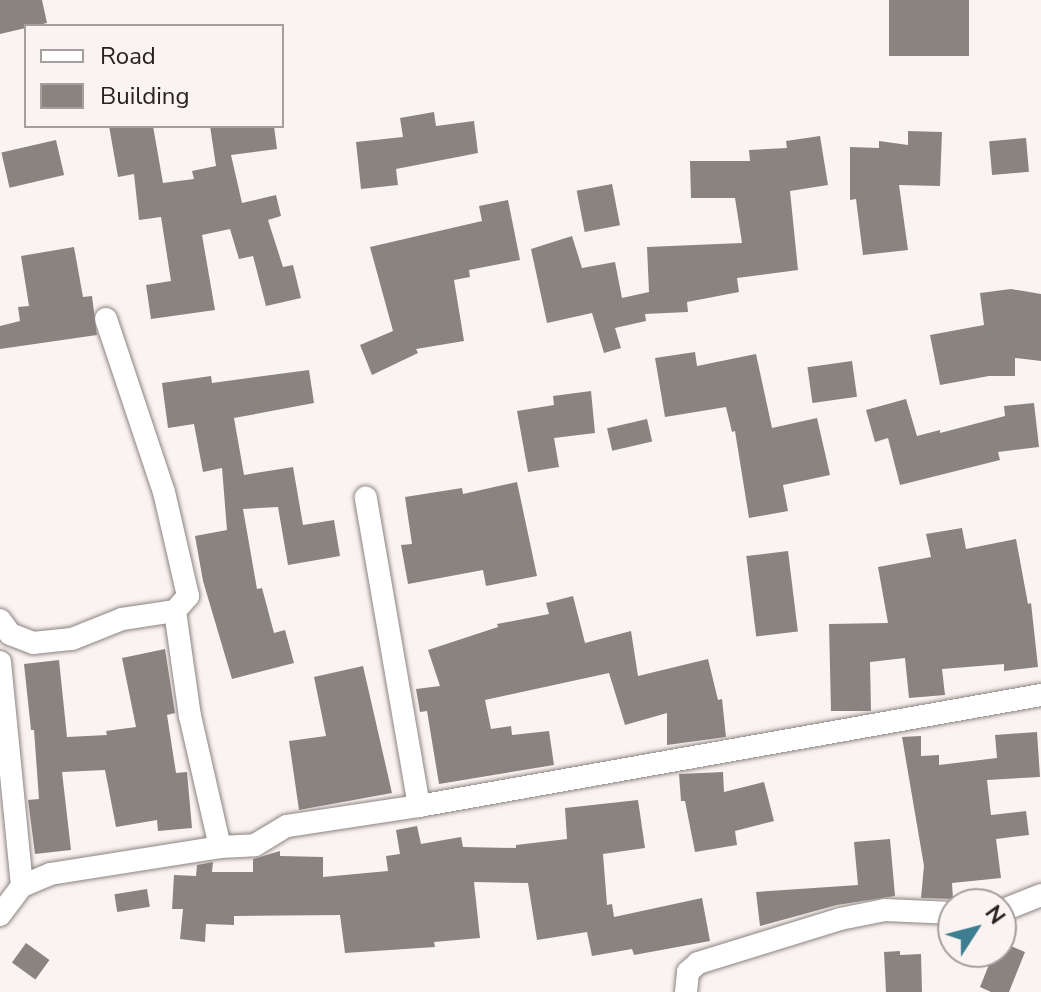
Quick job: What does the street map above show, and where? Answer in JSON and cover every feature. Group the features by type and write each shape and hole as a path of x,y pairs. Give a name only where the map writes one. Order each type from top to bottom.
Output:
{"street":[{"path":"0,623 20,641 33,643 72,639 122,619 175,611 188,596 164,492 106,319"},
{"path":"366,498 419,806"},
{"path":"175,611 190,716 220,847"},
{"path":"0,662 22,886"},
{"path":"0,915 22,886 50,874 220,847 255,845 287,826 419,806 1041,695"},
{"path":"1017,905 1041,895"},
{"path":"686,992 688,972 698,963 803,930 885,910 937,912"}],"building":[{"path":"0,0 42,0 47,23 24,24 24,28 0,34"},
{"path":"889,0 969,0 969,56 889,56"},
{"path":"434,112 436,126 474,121 478,153 396,169 398,185 361,189 356,142 403,137 400,118"},
{"path":"109,128 153,128 163,183 194,179 192,171 216,166 210,128 274,128 277,149 231,155 242,203 276,195 281,216 268,220 283,267 293,265 301,298 266,306 253,256 239,259 230,229 202,235 215,310 151,319 146,285 171,281 161,217 139,220 134,174 118,177"},
{"path":"908,131 942,132 940,186 899,185 908,250 863,255 856,199 850,200 850,147 879,148 879,141 908,145"},
{"path":"820,136 828,185 790,191 798,270 737,278 739,292 687,302 688,312 645,314 646,321 615,328 621,348 604,353 592,313 547,323 531,249 572,236 582,268 615,262 622,298 649,292 647,247 742,243 735,198 691,198 690,161 750,161 749,150 787,148 786,141"},
{"path":"1026,138 1029,172 992,175 989,141"},
{"path":"56,140 64,175 10,188 1,153"},
{"path":"612,184 620,225 585,232 577,191"},
{"path":"508,200 520,260 469,270 470,277 454,280 464,341 416,349 418,353 372,375 360,345 393,331 370,247 482,221 479,206"},
{"path":"74,247 83,297 92,296 97,335 0,349 0,326 20,321 18,307 29,306 21,256"},
{"path":"1011,289 1041,294 1041,361 1015,358 1015,376 989,376 940,385 930,335 984,325 980,293"},
{"path":"695,352 697,366 756,354 772,428 817,418 830,475 783,485 788,511 749,518 735,431 732,432 726,407 665,417 655,358"},
{"path":"852,361 857,397 812,403 807,367"},
{"path":"309,370 314,403 234,418 244,475 293,467 303,525 334,520 340,556 288,565 278,507 243,509 257,589 262,588 274,633 285,630 294,663 232,679 203,581 195,536 227,530 222,468 203,472 194,424 168,428 162,383 211,376 212,383"},
{"path":"591,391 595,433 554,438 559,467 528,472 517,411 554,405 553,396"},
{"path":"906,399 917,436 1005,416 1004,406 1034,403 1039,447 998,452 1000,460 900,485 888,438 875,442 866,410"},
{"path":"647,419 652,441 612,451 607,428"},
{"path":"517,482 537,576 486,586 483,570 408,584 401,545 412,544 405,497 462,488 463,494"},
{"path":"962,528 966,549 1016,539 1028,604 1031,603 1038,667 1004,671 1004,664 942,669 945,695 909,698 905,658 870,662 871,711 831,711 829,624 888,623 878,567 931,557 926,534"},
{"path":"788,551 798,631 756,637 746,556"},
{"path":"573,596 585,643 631,631 638,676 708,659 718,700 722,699 726,737 667,745 667,713 625,725 609,673 485,700 491,729 511,726 512,735 549,731 554,765 439,784 427,711 420,712 416,689 440,686 428,650 498,627 497,624 549,614 546,603"},
{"path":"165,649 175,713 167,715 176,773 187,772 192,828 158,831 157,820 116,827 105,770 62,772 71,850 35,854 28,800 39,799 34,730 31,730 24,664 59,660 67,737 107,735 106,731 136,727 122,658"},
{"path":"363,666 392,793 299,810 289,741 326,736 314,677"},
{"path":"1037,732 1040,777 987,780 991,815 1026,811 1029,835 996,839 1001,878 952,883 952,888 937,888 937,898 921,898 924,866 902,737 921,736 921,756 939,755 939,765 997,758 995,735"},
{"path":"723,772 724,792 764,782 774,821 735,831 737,845 695,852 685,801 681,801 679,774"},
{"path":"638,800 645,848 603,854 607,905 612,904 614,917 702,898 710,941 634,955 632,949 592,956 587,932 537,940 528,883 474,882 480,938 434,942 435,947 345,953 340,915 234,916 234,925 206,924 205,942 180,939 183,909 172,909 174,875 196,876 197,865 213,862 212,872 253,872 253,859 280,851 280,856 323,857 323,877 388,871 386,856 400,854 396,830 417,826 421,844 461,837 463,847 516,848 516,845 567,839 565,808"},
{"path":"890,839 895,896 837,905 760,926 756,892 858,885 854,842"},
{"path":"147,889 150,907 117,912 114,894"},
{"path":"26,943 49,960 35,979 12,962"},
{"path":"1017,949 1025,952 1009,992 991,992 980,987 988,968 1017,968"},
{"path":"900,951 900,955 921,954 922,992 886,992 884,952"}]}
